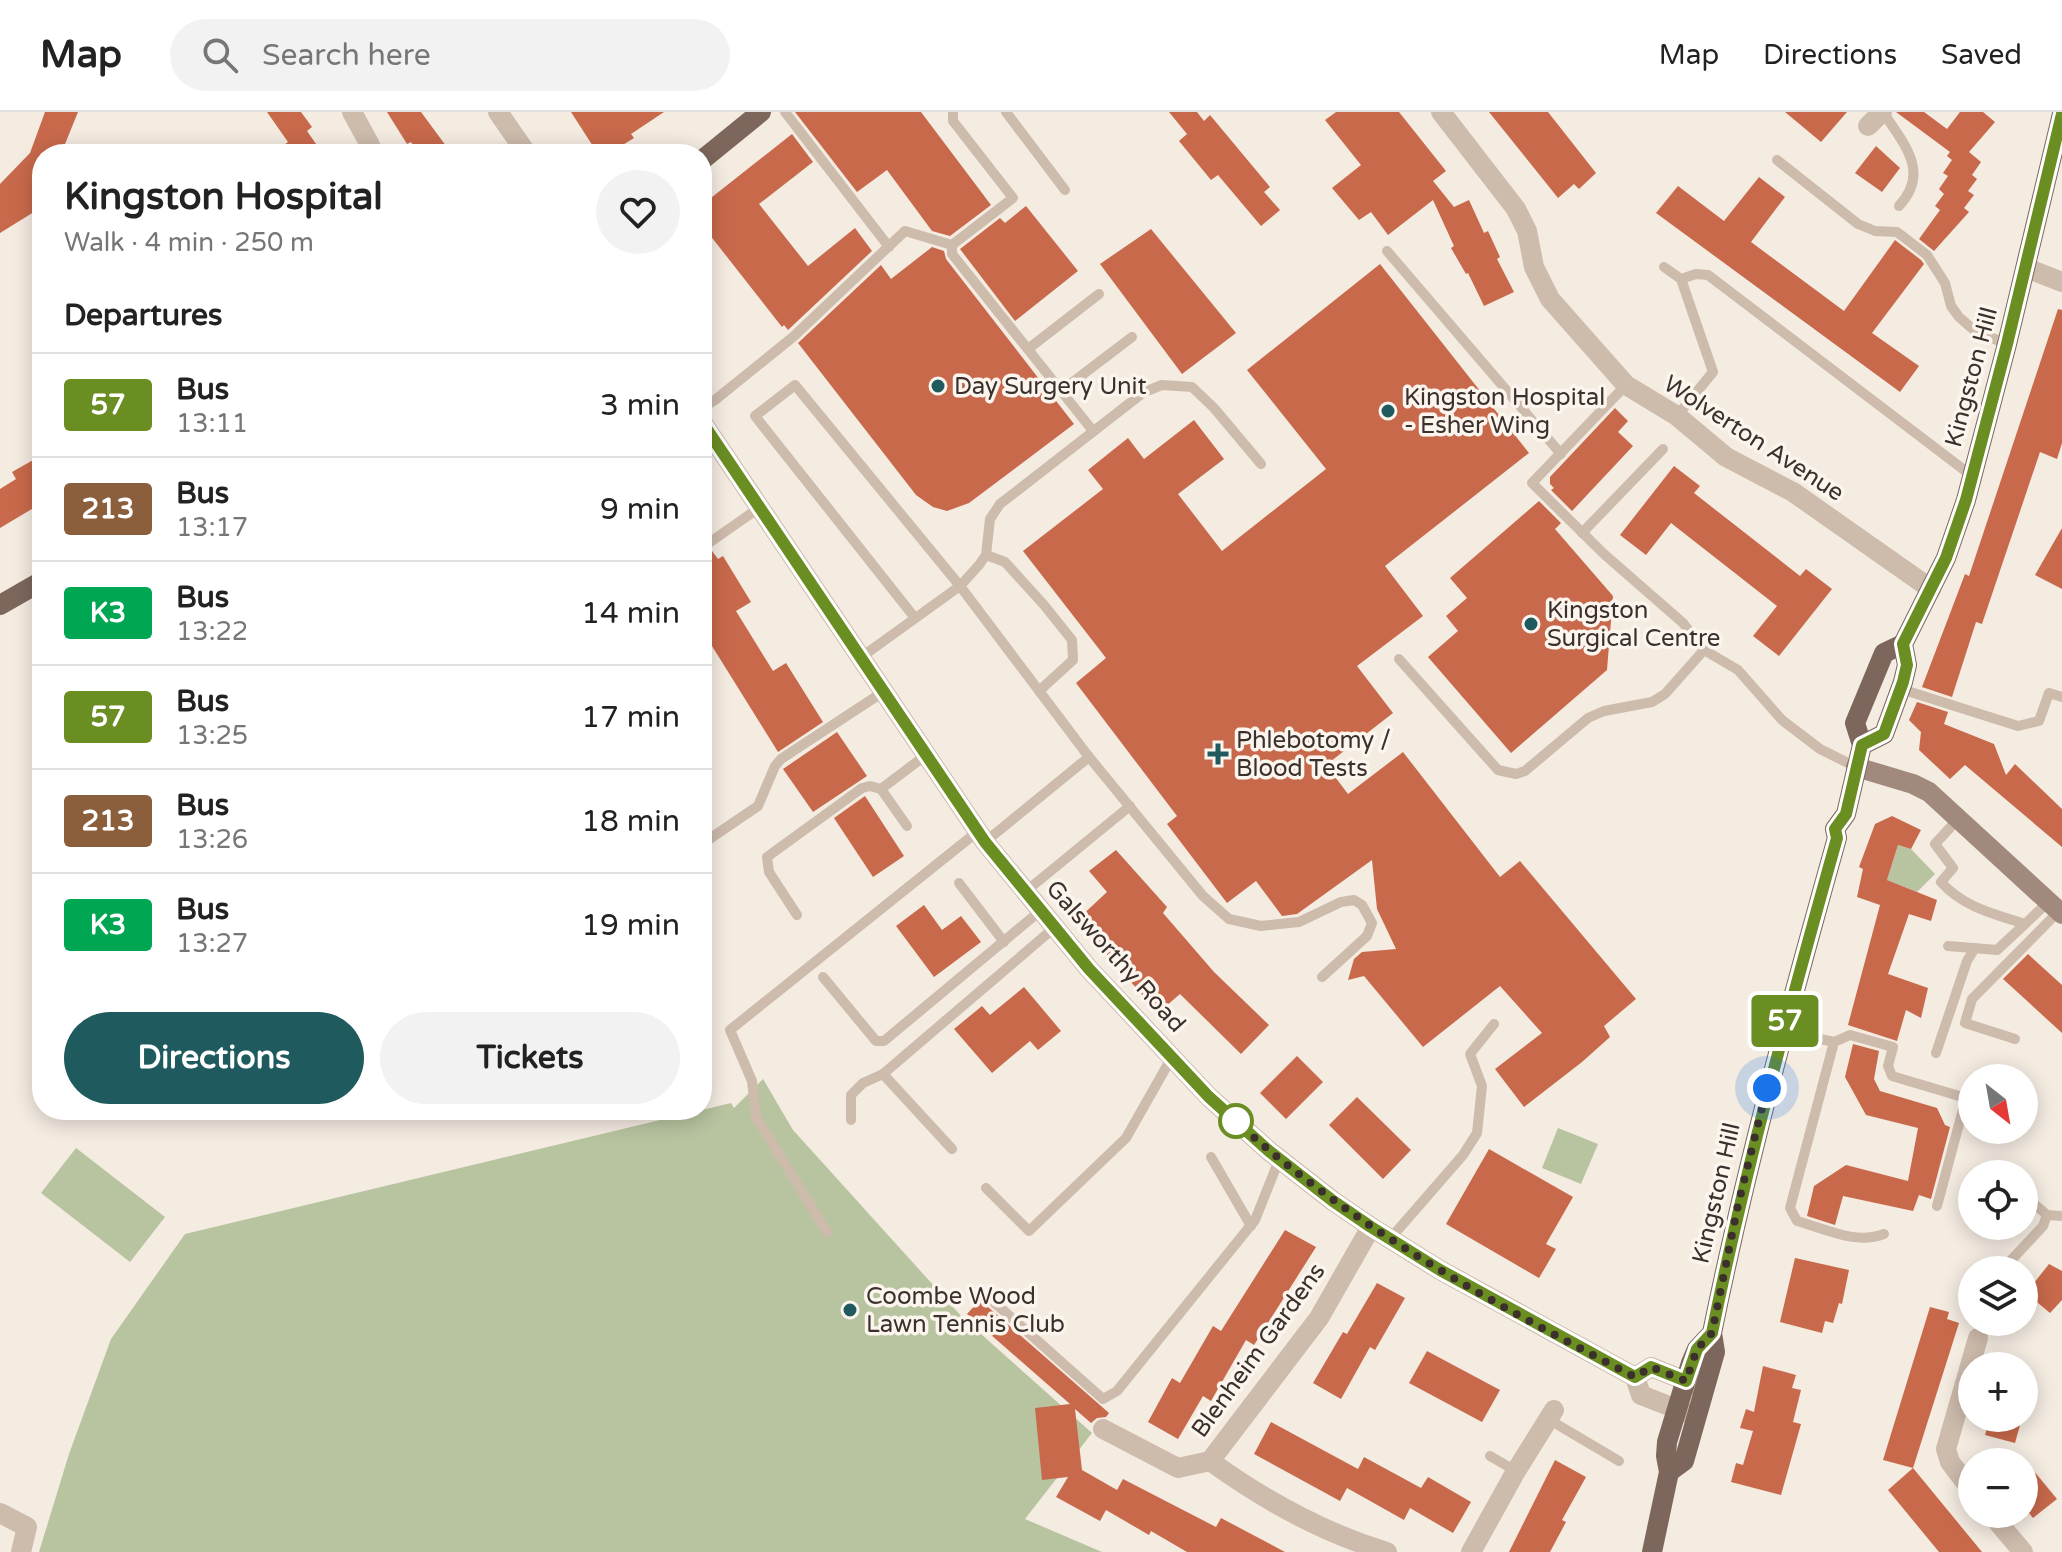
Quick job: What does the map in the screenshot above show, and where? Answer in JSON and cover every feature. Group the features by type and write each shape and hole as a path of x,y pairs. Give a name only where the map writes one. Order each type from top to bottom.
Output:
{"main road":[{"path":"712,152 761,112"},
{"name":"Kingston Hill","path":"1652,1552 1669,1472 1667,1442 1706,1388 1715,1352 1712,1333 1738,1205 1837,838 1835,829 1846,814 1862,745 1855,723 1884,653 1903,644 1946,558 1972,476 2007,344 2062,114"},
{"path":"0,605 32,587"},
{"name":"Kingston Hill","path":"1862,745 1884,734 1907,665 1903,644"},
{"path":"1856,767 1929,792 2056,909"},
{"name":"Kingston Hill","path":"1687,1414 1686,1381 1697,1349 1712,1333"}],"street":[{"path":"352,112 371,144"},
{"path":"498,112 520,144"},
{"name":"Wolverton Avenue","path":"1441,112 1516,209 1527,231 1534,267 1550,299 1626,385 1677,416 1726,457 1793,492 1931,589"},
{"path":"2026,268 2062,282"},
{"name":"Galsworthy Road","path":"712,437 981,837 1089,969 1209,1097 1279,1160 1371,1227 1440,1270 1635,1377 1641,1395 1687,1414"},
{"name":"Blenheim Gardens","path":"1103,1429 1178,1468 1210,1461 1319,1318 1371,1227"},
{"path":"1958,1473 1946,1449 1978,1338"},
{"path":"1635,1377 1651,1367 1706,1388"},
{"path":"1471,1552 1551,1414"},
{"name":"Blenheim Gardens","path":"1210,1461 1244,1485 1307,1521 1387,1552"},
{"path":"0,1513 27,1527 21,1552"},
{"path":"2003,1528 2023,1552"}],"lane":[{"path":"785,112 889,247"},
{"path":"952,245 1013,198 953,121 953,112"},
{"path":"1006,112 1065,190"},
{"path":"1877,117 1906,148 1913,166 1914,180 1907,198 1899,206"},
{"path":"1777,160 1858,224 1875,231 1897,232 1927,255 1945,283 1951,306 1959,317 1975,331 2007,344"},
{"path":"712,402 793,337 905,231 952,245"},
{"path":"952,245 952,254 1093,431"},
{"path":"1387,251 1561,454"},
{"path":"1664,267 1681,279 1713,372 1677,416"},
{"path":"1681,279 1696,274 1708,275 1972,476"},
{"path":"1028,349 1099,294"},
{"path":"1061,391 1132,337"},
{"path":"915,618 755,416 795,385 960,586 1089,757 1203,896 1229,919 1261,926 1299,922 1341,902 1354,900 1362,905 1372,923 1367,936 1322,977"},
{"path":"860,658 960,586 986,555 990,519 1000,504 1144,392 1162,385 1192,387 1261,464"},
{"path":"1626,385 1532,483 1582,533 1683,623 1704,650 1738,670 1782,720 1801,736 1856,767"},
{"path":"1582,533 1663,449"},
{"path":"712,541 759,508"},
{"path":"986,555 1005,562 1072,640 1073,660 1039,691"},
{"path":"1399,659 1498,770 1516,774 1525,771 1588,718 1604,711 1652,702 1665,694 1704,650"},
{"path":"1901,689 2018,726 2039,721 2049,693 2062,697"},
{"path":"712,837 758,806 781,759 883,692"},
{"path":"881,789 926,755"},
{"path":"827,1232 756,1117 752,1081 730,1030 1089,757"},
{"path":"797,915 769,872 767,857 862,788 870,786 881,789 907,826"},
{"path":"1025,892 1130,806"},
{"path":"1958,819 1935,844 1953,868 1941,882 1949,892 1975,908 2025,924"},
{"path":"959,883 1004,942"},
{"path":"1948,946 1997,950 2025,924 2056,909"},
{"path":"2015,1039 1965,1023 1972,999 2056,909"},
{"path":"823,977 876,1041 884,1041 1040,911"},
{"path":"851,1120 851,1095 863,1083 883,1074 1054,928"},
{"path":"1936,1053 1967,961 1975,948"},
{"path":"1390,1239 1463,1155 1477,1133 1482,1086 1470,1054 1494,1024"},
{"path":"1783,1031 1834,1042 1850,1035 1893,1047 1888,1066 1892,1076 1966,1098 1937,1206"},
{"path":"1834,1042 1790,1208 1797,1221 1856,1239 1869,1240 1884,1234"},
{"path":"986,1188 1029,1231 1126,1138 1172,1057"},
{"path":"883,1074 952,1149"},
{"path":"1211,1157 1251,1226"},
{"path":"987,1296 1103,1399 1117,1391 1251,1226 1268,1193 1279,1160"},
{"path":"2038,1207 2047,1215 2062,1216"},
{"path":"2015,1256 2043,1226 2047,1215"},
{"path":"1551,1414 1619,1461"},
{"path":"1490,1456 1516,1471"}],"green space":[{"path":"1898,845 1911,849 1935,874 1917,892 1887,880"},
{"path":"763,1079 793,1130 963,1318 1092,1433 1025,1519 1102,1552 39,1552 69,1454 111,1339 185,1234 660,1120 712,1120 712,1108 731,1103 734,1108"},
{"path":"1558,1128 1598,1144 1581,1184 1542,1168"},
{"path":"76,1148 165,1217 130,1262 41,1193"}],"building":[{"path":"45,112 78,112 65,144 33,144"},
{"path":"267,112 301,112 312,127 307,131 316,144 285,144 288,142"},
{"path":"387,112 421,112 445,144 407,144"},
{"path":"571,112 664,112 631,134 634,138 624,144 592,144"},
{"path":"795,112 921,112 991,205 950,236 932,231 887,170 857,192"},
{"path":"1169,112 1197,112 1204,121 1210,115 1270,187 1264,192 1280,210 1261,226 1218,175 1211,180 1179,141 1187,134"},
{"path":"1336,112 1399,112 1446,171 1433,181 1454,207 1469,200 1484,233 1488,231 1500,257 1497,259 1514,292 1484,306 1468,273 1451,248 1454,246 1433,200 1388,235 1371,212 1359,220 1332,188 1361,165 1325,120"},
{"path":"1489,112 1548,112 1596,173 1579,189 1574,184 1558,198"},
{"path":"1785,112 1847,112 1821,142"},
{"path":"1896,112 1924,112 1947,129 1960,112 1983,112 1995,122 1969,152 1981,162 1972,175 1977,179 1968,191 1974,195 1964,208 1969,212 1934,251 1919,239 1940,210 1935,206 1944,194 1939,189 1948,176 1943,173 1952,160 1947,156 1950,152"},
{"path":"792,134 813,162 759,204 808,266 855,228 872,251 788,330 784,325 782,327 712,238 712,197"},
{"path":"1876,146 1900,168 1882,192 1855,173"},
{"path":"32,148 32,213 0,233 0,184"},
{"path":"1759,177 1785,197 1751,242 1844,311 1895,240 1924,264 1872,333 1919,366 1900,392 1656,213 1678,186 1724,221"},
{"path":"1026,206 1078,271 1015,321 960,249 1000,218 1005,223"},
{"path":"1151,229 1236,333 1182,374 1100,264"},
{"name":"Day Surgery Unit","path":"932,247 944,251 946,259 1074,424 969,503 947,511 933,507 916,495 798,343 881,265 891,279"},
{"path":"1380,264 1529,453 1385,566 1423,616 1357,666 1393,713 1326,765 1348,794 1403,752 1500,877 1520,861 1636,999 1604,1026 1610,1037 1524,1107 1495,1069 1542,1033 1500,986 1423,1047 1364,976 1348,980 1354,959 1362,952 1396,949 1377,909 1372,860 1297,914 1282,916 1256,881 1227,903 1167,824 1177,816 1076,683 1106,658 1023,551 1103,489 1088,470 1128,438 1144,459 1194,420 1224,459 1178,494 1222,551 1326,469 1247,370"},
{"path":"2058,309 2062,310 2062,443 2057,459 2040,452 1982,624 1976,622 1952,697 1922,687 1965,574 1969,576"},
{"path":"1615,408 1628,421 1618,432 1633,446 1572,511 1551,490 1554,488 1550,477"},
{"path":"32,461 32,509 0,528 0,489 16,479 12,472"},
{"path":"1674,466 1700,486 1694,493 1800,576 1806,569 1832,589 1779,656 1753,636 1777,606 1671,523 1646,555 1620,535"},
{"name":"Kingston Surgical Centre","path":"1539,501 1561,523 1555,529 1613,596 1607,670 1511,753 1428,657 1458,631 1446,616 1467,598 1450,578"},
{"path":"2062,528 2062,589 2035,575"},
{"path":"712,551 718,559 723,556 751,602 736,611 773,671 786,663 823,722 778,752 712,646"},
{"path":"1917,702 1948,712 1944,724 1994,744 2006,775 2015,764 2062,809 2062,847 1965,765 1950,779 1919,750 1921,732 1909,720"},
{"path":"837,732 867,776 813,812 783,769"},
{"path":"865,796 904,856 873,877 834,818"},
{"path":"1892,816 1921,830 1911,849 1898,845 1887,880 1937,900 1931,921 1909,914 1888,974 1928,988 1921,1018 1906,1010 1897,1041 1848,1025 1880,905 1857,897 1863,869 1859,867 1875,824"},
{"path":"1116,850 1167,907 1163,913 1214,972 1269,1025 1241,1054 1180,994 1158,1013 1077,920 1107,892 1089,871"},
{"path":"924,905 942,930 961,916 981,942 934,977 896,926"},
{"path":"2028,954 2062,985 2062,1033 2003,979"},
{"path":"1024,987 1061,1031 1038,1050 1030,1041 992,1073 954,1029 982,1006 990,1015"},
{"path":"1853,1044 1879,1051 1874,1079 1880,1091 1937,1108 1945,1125 1950,1127 1931,1199 1919,1195 1913,1211 1843,1196 1835,1225 1807,1216 1814,1186 1846,1165 1908,1181 1918,1128 1866,1115 1845,1077"},
{"path":"1297,1056 1323,1082 1286,1119 1260,1093"},
{"path":"1357,1097 1411,1150 1383,1179 1329,1125"},
{"path":"1489,1149 1573,1197 1546,1244 1556,1249 1539,1278 1446,1224"},
{"path":"1285,1230 1316,1247 1254,1345 1246,1340 1211,1401 1203,1396 1178,1439 1148,1422 1172,1378 1180,1383 1213,1326 1221,1331"},
{"path":"1795,1258 1849,1270 1842,1304 1839,1303 1833,1323 1825,1321 1822,1333 1780,1322"},
{"path":"2049,1264 2062,1271 2062,1300 2050,1313 2038,1303 2038,1278"},
{"path":"1377,1283 1405,1298 1375,1350 1370,1347 1341,1399 1313,1383"},
{"path":"980,1300 1109,1413 1091,1423 1075,1409 1082,1470 1117,1490 1123,1479 1216,1527 1221,1518 1285,1552 1187,1552 1151,1531 1149,1535 1106,1510 1100,1521 1056,1497 1068,1477 1042,1480 1035,1408 1070,1404 967,1314"},
{"path":"1930,1307 1949,1312 1947,1319 1958,1323 1958,1326 1913,1468 1883,1460"},
{"path":"1427,1351 1500,1390 1482,1422 1409,1383"},
{"path":"1763,1366 1796,1375 1792,1388 1801,1390 1793,1422 1801,1424 1781,1495 1731,1482 1736,1463 1743,1465 1753,1431 1740,1428 1746,1409 1754,1412"},
{"path":"1271,1422 1358,1469 1364,1457 1421,1488 1428,1477 1471,1502 1453,1533 1410,1508 1404,1520 1347,1488 1340,1501 1254,1454"},
{"path":"1986,1432 2018,1432 2015,1443 1985,1435"},
{"path":"1555,1460 1586,1477 1562,1520 1566,1522 1550,1552 1509,1552"},
{"path":"1913,1468 1958,1523 1958,1528 1962,1528 1982,1552 1939,1552 1888,1490"},
{"path":"2038,1476 2057,1499 2038,1514"}],"bus line":[{"name":"57","path":"712,438 985,842 1089,969 1209,1097 1269,1151 1333,1201 1440,1270 1635,1377 1651,1367 1686,1381 1697,1349 1712,1333 1738,1205 1838,835 1835,829 1846,814 1862,745 1884,734 1907,665 1903,644 1946,558 1966,500 2062,114"}],"place":[{"name":"Day Surgery Unit","path":"938,386"},
{"name":"Kingston Hospital - Esher Wing","path":"1388,411"},
{"name":"Kingston Surgical Centre","path":"1531,624"},
{"name":"Phlebotomy / Blood Tests","path":"1218,754"},
{"name":"Coombe Wood Lawn Tennis Club","path":"850,1310"}],"route":[{"path":"1236,1121 1229,1115 1333,1201 1440,1270 1635,1377 1651,1367 1686,1381 1697,1349 1712,1333 1738,1205 1767,1088"}]}
